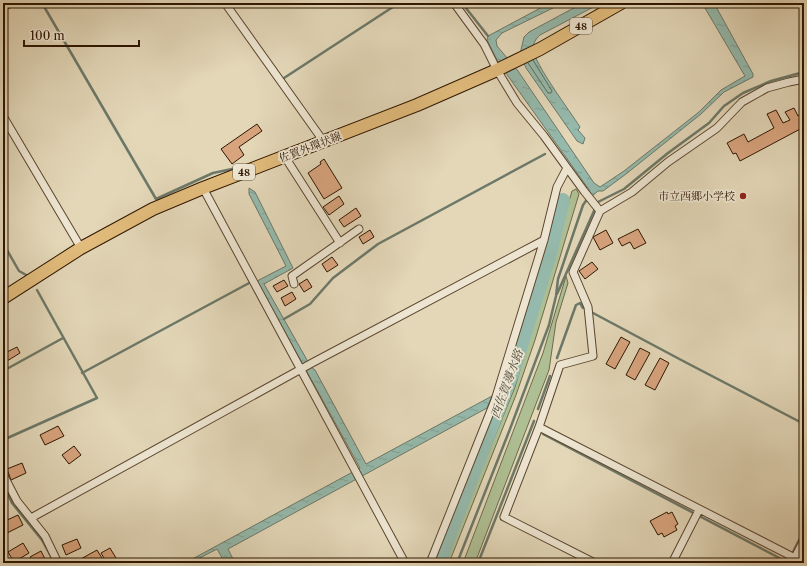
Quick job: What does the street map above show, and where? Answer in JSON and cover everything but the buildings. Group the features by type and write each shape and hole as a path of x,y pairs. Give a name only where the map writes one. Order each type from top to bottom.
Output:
{"main road":[{"name":"佐賀外環状線","path":"3,298 81,248 153,209 203,188 417,105 497,70 540,49 621,3"}],"street":[{"path":"3,7 11,3"},
{"path":"225,3 324,142"},
{"path":"454,3 484,44 497,70 517,103 544,136 600,211"},
{"path":"595,563 504,517 539,427 560,365 593,356 588,307 573,272 600,211 632,192 668,162 717,128 742,102 767,88 804,79"},
{"path":"3,116 81,248"},
{"path":"284,157 340,243"},
{"path":"430,563 495,400 544,240 557,187 567,168"},
{"path":"203,188 405,563"},
{"path":"294,284 292,276 359,229"},
{"path":"31,518 301,369 544,240"},
{"path":"539,427 699,510 793,561 804,540"},
{"path":"3,474 17,502 45,536 58,563"},
{"path":"672,563 699,510"}],"green space":[{"path":"576,189 579,194 535,340 516,395 449,563 443,563 515,387 572,191"},
{"path":"566,276 568,283 556,322 549,370 475,563 463,563 543,353"}],"water":[{"path":"546,3 554,3 553,8 502,33 496,40 497,46 518,71 594,183 600,187 624,171 699,112 721,90 745,76 702,3 714,3 753,74 753,77 724,92 701,114 626,174 603,191 598,191 591,197 588,193 590,191 498,62 487,40 488,36 546,5"},
{"path":"583,3 601,3 540,35 535,41 533,49 535,56 546,76 580,127 578,130 585,138 583,144 577,141 526,68 520,54 524,37 529,32"},
{"path":"249,188 255,192 293,268 264,284 311,367 315,370 366,464 492,396 487,408 228,549 235,563 225,563 217,549 190,563 185,563 360,468 257,281 286,266 249,194"}],"waterway":[{"path":"42,3 156,199 213,173 237,168"},
{"path":"284,78 399,3"},
{"path":"462,3 488,36"},
{"path":"557,294 598,202 624,189 668,153 709,123 724,106 743,93 771,81 804,72"},
{"path":"284,319 310,304 333,278 378,244 545,154"},
{"path":"457,563 549,325 556,296 558,279 583,205 588,198"},
{"name":"西佐賀導水路","path":"439,563 512,374 550,254 563,200"},
{"path":"3,243 19,271 28,276"},
{"path":"82,373 251,282"},
{"path":"3,440 97,398 37,290"},
{"path":"557,358 576,305 580,303 583,308"},
{"path":"593,313 804,424"},
{"path":"3,371 63,338"},
{"path":"538,409 550,376"},
{"path":"478,563 534,421"},
{"path":"543,434 787,563"},
{"path":"3,483 12,503 42,540 53,560"},
{"path":"793,552 804,530"}],"railway":[{"path":"802,563 804,559"}],"place":[{"name":"市立西郷小学校","path":"743,196"}]}
